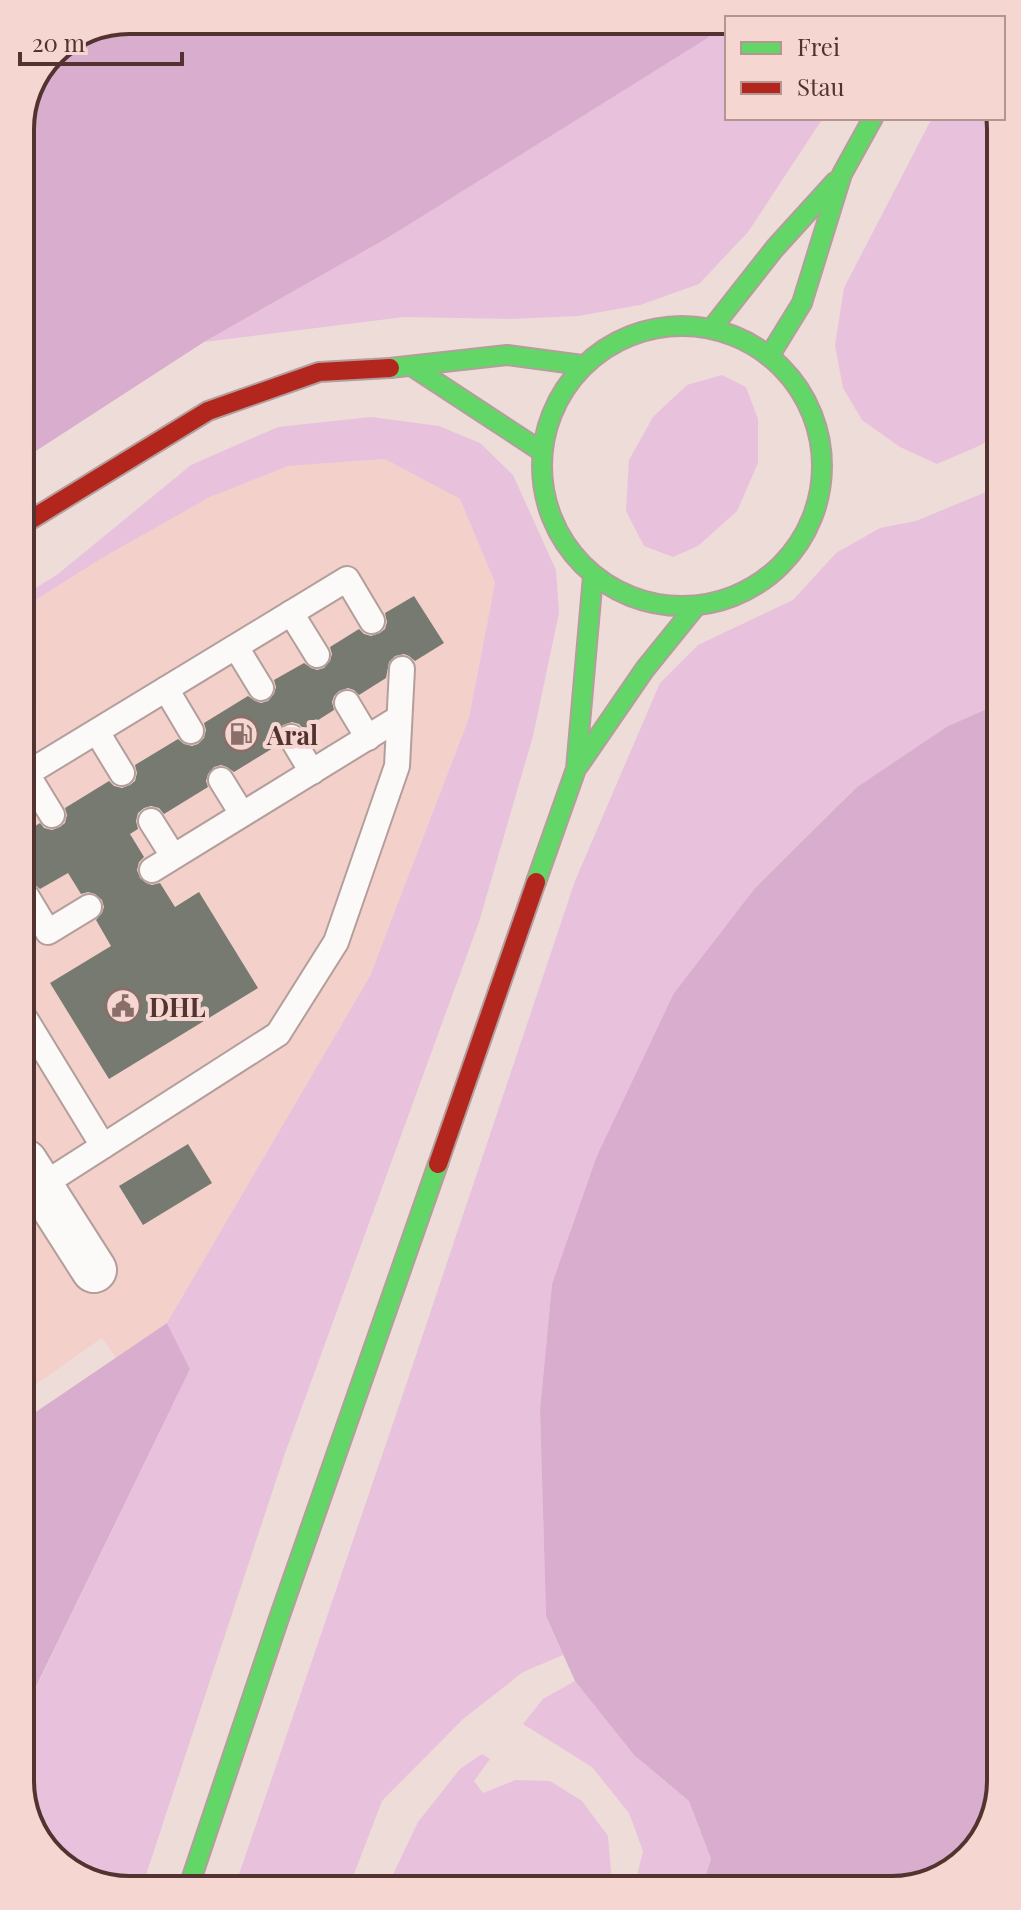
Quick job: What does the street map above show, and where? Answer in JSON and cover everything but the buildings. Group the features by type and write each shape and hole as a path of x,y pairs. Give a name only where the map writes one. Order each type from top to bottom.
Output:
{"main road":[{"path":"770,355 802,303 842,174 872,120"},
{"path":"712,328 775,248 842,174"},
{"path":"665,326 712,328 743,338 770,355 801,390 820,435 822,482 818,503 809,528 781,566 742,593 696,606 659,605 624,595 593,576 562,541 544,498 541,451 554,405 582,365 620,339 665,326"},
{"path":"34,518 208,411 319,372 413,367 507,355 582,365"},
{"path":"413,367 541,451"},
{"path":"192,1876 283,1606 576,769 593,576"},
{"path":"576,769 645,669 696,606"}],"street":[{"path":"34,1176 94,1270"}],"lane":[{"path":"34,770 347,579 372,621"},
{"path":"291,613 317,655"},
{"path":"236,647 261,688"},
{"path":"34,1174 103,1146 278,1034 336,942 397,766 402,669"},
{"path":"166,689 191,731"},
{"path":"347,703 368,738"},
{"path":"152,870 399,718"},
{"path":"97,732 122,773"},
{"path":"291,737 312,772"},
{"path":"221,780 242,814"},
{"path":"34,788 52,815"},
{"path":"151,821 173,856"},
{"path":"34,909 48,932 89,907"},
{"path":"34,1033 103,1146"}],"shaded area":[{"path":"129,34 712,34 389,237 204,342 34,452 34,123 44,87 54,71 76,50 93,41"},
{"path":"712,34 725,34 725,120 822,120 748,232 699,284 640,305 578,316 511,319 404,317 204,342 389,237"},
{"path":"931,120 986,120 987,441 937,464 900,447 862,420 843,388 835,345 844,288"},
{"path":"987,236 987,278 985,276"},
{"path":"722,375 746,387 758,419 758,463 737,511 698,546 673,557 644,546 626,511 629,460 653,417 687,385"},
{"path":"371,417 439,426 480,443 513,475 556,570 559,613 533,736 479,922 284,1456 146,1876 123,1876 93,1869 71,1856 54,1839 41,1817 34,1781 34,1692 190,1369 167,1323 370,976 469,718 495,583 460,499 385,459 288,466 210,497 102,558 34,601 34,589 58,574 191,465 278,427"},
{"path":"385,459 460,499 495,583 469,718 370,976 167,1323 116,1358 102,1338 34,1385 34,601 102,558 210,497 288,466"},
{"path":"986,492 987,709 948,726 857,787 755,888 674,993 552,1284 540,1410 546,1616 563,1655 523,1672 462,1720 382,1801 353,1876 238,1876 575,881 660,683 698,645 793,600 836,553 880,528 916,521"},
{"path":"987,709 987,1781 984,1805 971,1834 959,1848 928,1869 910,1874 706,1876 711,1859 689,1801 634,1755 575,1681 546,1616 540,1410 552,1284 597,1156 674,993 755,888 857,787 948,726"},
{"path":"167,1323 190,1369 34,1691 34,1413"},
{"path":"575,1681 634,1755 689,1801 711,1859 706,1876 637,1876 643,1851 629,1813 592,1767 523,1724 543,1699"},
{"path":"482,1754 490,1759 474,1781 483,1793 516,1780 550,1781 582,1801 608,1836 609,1876 392,1876 418,1822 460,1769"}],"traffic: fast":[{"path":"770,355 802,303 842,174 872,120"},
{"path":"712,328 775,248 835,182"},
{"path":"696,326 748,342 771,358 790,377 812,412 820,439 822,466 820,493 812,520 799,544 781,565 760,583 736,596 696,606 668,606 628,596 604,583 565,544 552,520 544,493 542,452 552,412 565,388 604,349 628,336 655,328 696,326"},
{"path":"390,368 507,355 582,365"},
{"path":"413,367 541,451"},
{"path":"536,882 576,769 593,576"},
{"path":"579,765 645,669 696,606"},
{"path":"192,1876 438,1164"}],"traffic: jam":[{"path":"34,518 208,411 319,372 390,368"},
{"path":"438,1164 536,882"}],"place":[{"name":"Aral","path":"241,734"},
{"name":"DHL","path":"123,1006"}]}
